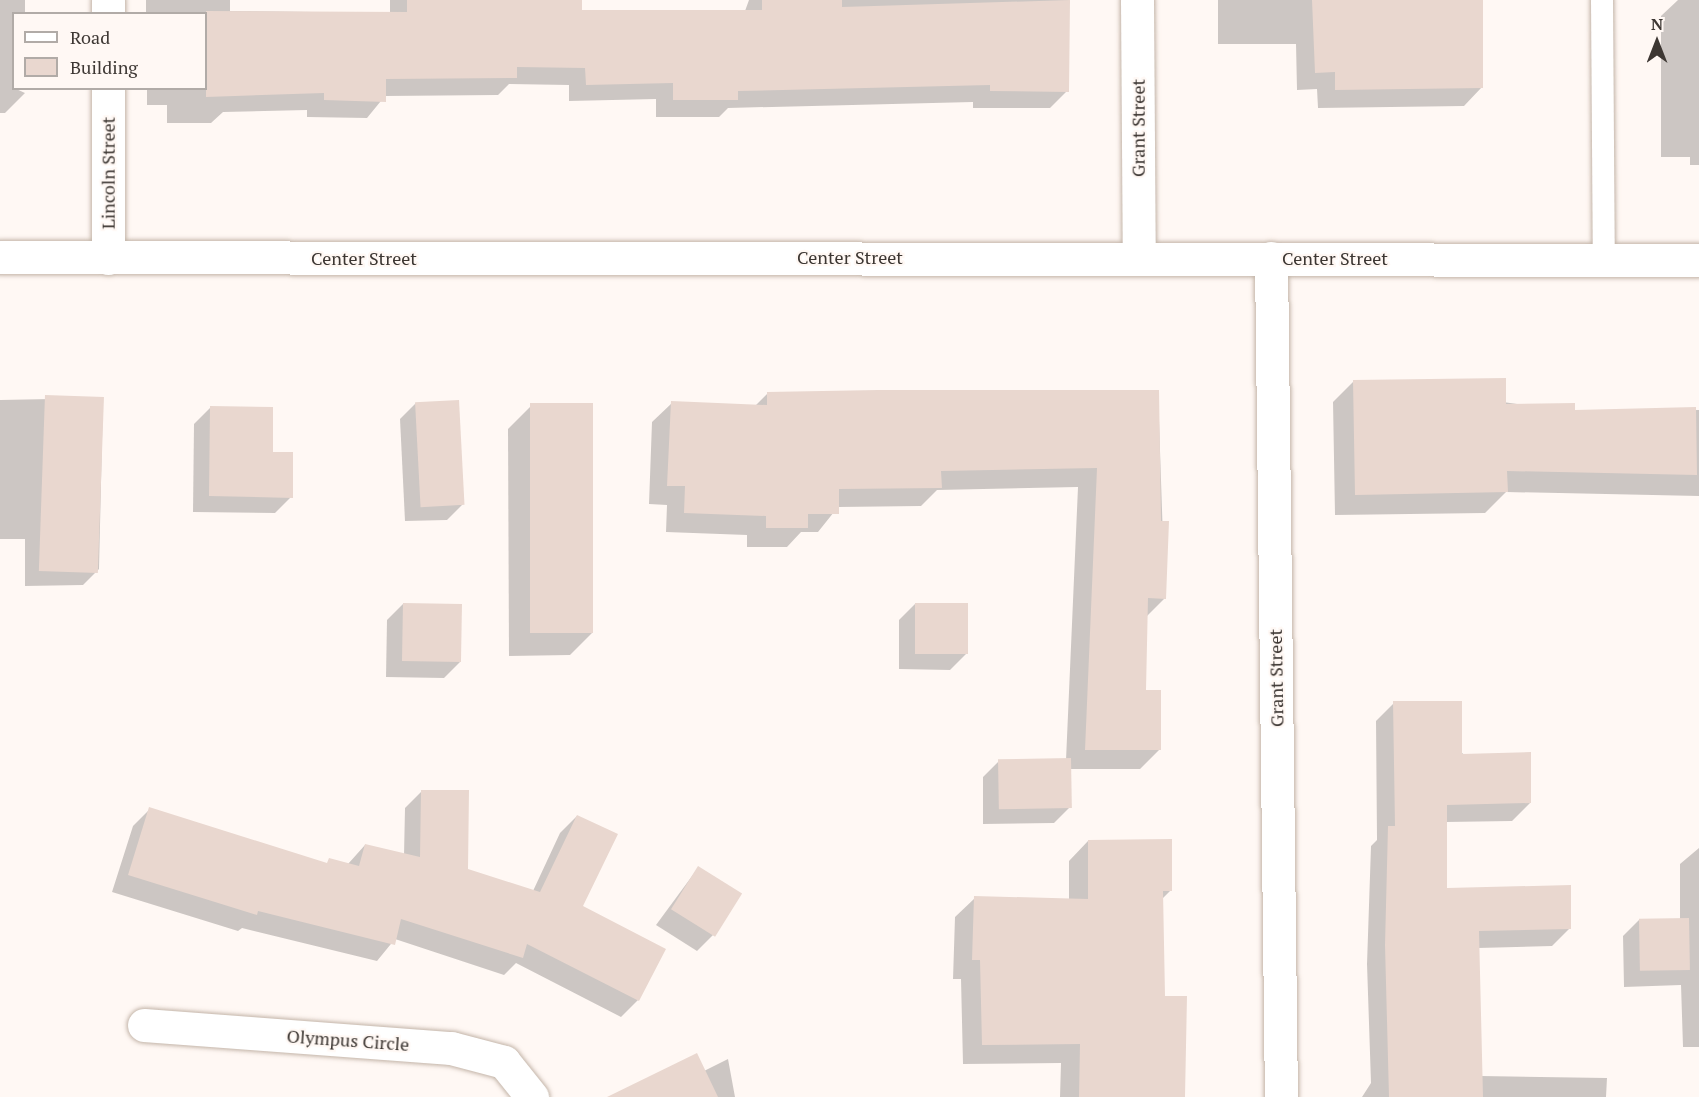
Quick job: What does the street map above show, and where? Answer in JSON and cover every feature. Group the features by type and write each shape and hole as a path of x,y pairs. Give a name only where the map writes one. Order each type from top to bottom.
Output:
{"main road":[{"name":"Grant Street","path":"1137,0 1138,257"},
{"name":"Lincoln Street","path":"108,90 108,258"},
{"name":"Center Street","path":"0,257 1138,257 1699,260"},
{"name":"Grant Street","path":"1271,258 1281,1097"},
{"name":"Olympus Circle","path":"144,1025 451,1048 504,1062 532,1097"}],"lane":[{"path":"1602,0 1604,259"}],"building":[{"path":"407,0 582,0 582,10 762,10 762,0 842,0 842,7 1070,0 1069,92 990,91 990,85 738,91 738,100 673,100 673,83 586,85 585,68 517,67 517,78 386,79 386,102 324,100 324,93 206,97 206,11 407,12"},
{"path":"1312,0 1483,0 1483,88 1335,90 1335,72 1315,73"},
{"path":"1506,378 1506,404 1575,403 1575,410 1696,407 1697,475 1507,471 1508,492 1355,495 1353,380"},
{"path":"1159,390 1161,521 1169,521 1166,599 1148,598 1146,690 1161,690 1161,750 1085,750 1097,468 941,471 942,488 839,489 839,514 808,514 808,528 766,528 766,516 684,513 685,486 667,486 671,401 767,405 767,392"},
{"path":"45,395 104,397 98,573 39,571"},
{"path":"459,400 464,505 421,507 415,402"},
{"path":"530,403 593,403 593,633 530,633"},
{"path":"210,406 273,407 273,452 293,452 293,498 209,496"},
{"path":"403,603 462,604 461,662 402,661"},
{"path":"915,603 968,603 968,654 915,654"},
{"path":"1393,701 1462,701 1462,754 1531,752 1531,803 1447,805 1447,888 1571,885 1571,929 1479,931 1483,1097 1389,1097 1385,945 1388,826 1395,826"},
{"path":"1071,758 1072,808 999,809 998,759"},
{"path":"421,790 469,790 468,869 540,892 577,815 618,834 583,906 666,949 639,1001 527,944 523,958 401,919 395,945 258,911 257,915 128,875 149,807 327,863 329,858 359,866 365,844 420,857"},
{"path":"1172,839 1172,891 1163,891 1165,996 1187,996 1185,1097 1079,1097 1080,1044 982,1045 980,960 972,960 974,896 1088,899 1088,840"},
{"path":"698,866 742,894 715,937 671,909"},
{"path":"1689,918 1690,970 1640,971 1639,919"},
{"path":"697,1053 718,1097 607,1097"}]}
